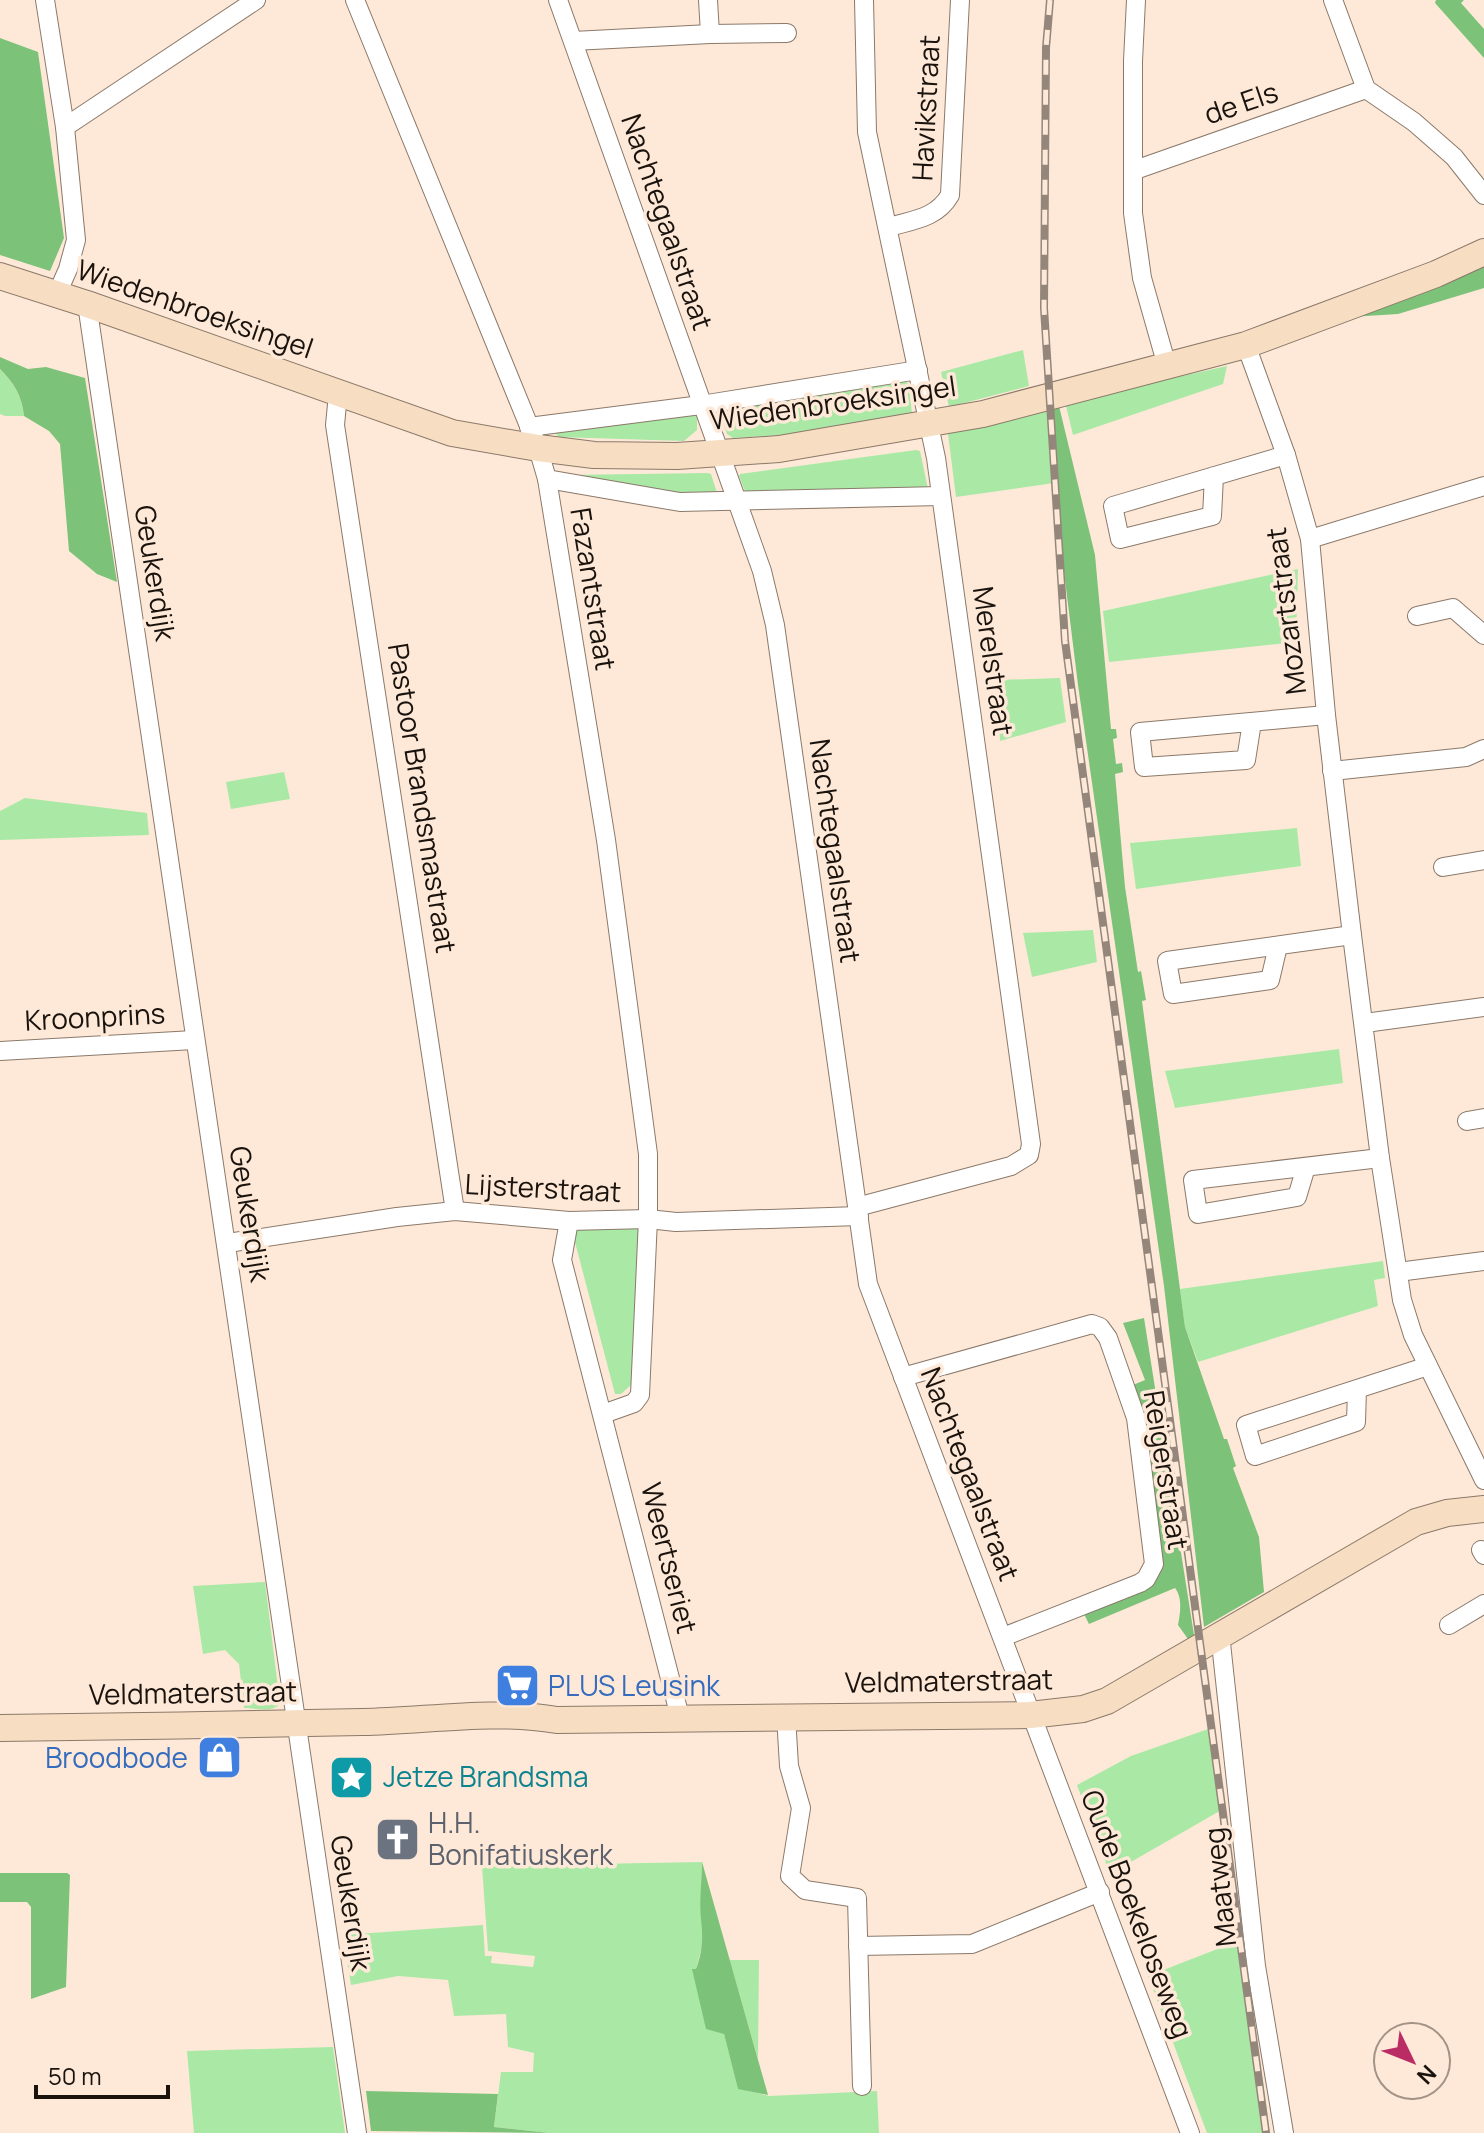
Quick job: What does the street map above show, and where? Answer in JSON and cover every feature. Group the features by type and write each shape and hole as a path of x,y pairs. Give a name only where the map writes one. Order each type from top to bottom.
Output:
{"street":[{"path":"45,0 65,127 76,240 57,294"},
{"path":"65,127 256,0"},
{"name":"Fazantstraat","path":"355,0 534,438 547,479 608,856 648,1154 648,1219"},
{"name":"Nachtegaalstraat","path":"558,0 762,571 775,625 868,1284 1030,1715"},
{"path":"708,0 710,34"},
{"name":"Merelstraat","path":"858,1212 1011,1166 1029,1155 1031,1144 941,496 889,227 867,132 864,0"},
{"name":"Havikstraat","path":"889,227 934,214 944,206 950,195 960,0"},
{"path":"1136,0 1133,213 1142,278 1167,366"},
{"path":"1333,0 1366,89 1414,122 1454,157 1484,195"},
{"path":"573,41 787,33"},
{"name":"de Els","path":"1135,170 1366,89"},
{"name":"Wiedenbroeksingel","path":"0,276 452,433 534,438 594,455 677,456 779,449 983,414 1246,345 1436,274 1484,252"},
{"name":"Geukerdijk","path":"87,304 357,2133"},
{"name":"Mozartstraat","path":"1246,345 1286,455 1310,539 1332,771 1380,1158 1402,1300 1428,1366 1484,1480"},
{"name":"Wiedenbroeksingel","path":"534,438 701,405 918,370"},
{"name":"Pastoor Brandsmastraat","path":"338,394 335,425 455,1211"},
{"path":"1214,476 1212,516 1120,539 1113,506 1214,476 1286,455"},
{"path":"547,479 680,502 941,496"},
{"path":"1310,539 1484,486"},
{"path":"1417,616 1453,608 1484,635"},
{"name":"Mozartstraat","path":"1252,722 1246,760 1144,767 1140,732 1326,715"},
{"path":"1332,771 1466,757 1484,749"},
{"path":"1443,867 1484,860"},
{"path":"1278,946 1270,980 1173,994 1167,961 1352,935"},
{"path":"1365,1023 1484,1007"},
{"name":"Kroonprins","path":"0,1051 194,1040"},
{"path":"1306,1167 1297,1197 1198,1214 1193,1180 1380,1158"},
{"name":"Lijsterstraat","path":"228,1243 455,1211 569,1221 648,1219 676,1222 858,1212"},
{"path":"603,1414 634,1403 640,1395 648,1219"},
{"name":"Weertseriet","path":"569,1221 562,1260 680,1717"},
{"path":"1398,1272 1484,1261"},
{"name":"Reigerstraat","path":"903,1377 1092,1324 1100,1327 1108,1338 1136,1418 1154,1564 1146,1579 1140,1583 1003,1637"},
{"path":"1357,1389 1356,1422 1255,1456 1246,1425 1357,1389 1428,1366"},
{"name":"Veldmaterstraat","path":"0,1728 386,1722 402,1718 495,1716 533,1716 557,1720 1030,1715 1083,1709 1107,1701 1416,1522 1447,1513 1484,1509"},
{"path":"1449,1625 1484,1604"},
{"name":"Maatweg","path":"1220,1634 1256,1966 1284,2133"},
{"name":"Oude Boekeloseweg","path":"1030,1715 1190,2133"},
{"path":"786,1716 789,1766 801,1808 790,1876 805,1890 857,1898 862,2086"},
{"path":"858,1946 972,1944 1100,1892"}],"green space":[{"path":"1436,0 1464,0 1461,3 1484,29 1484,58 1435,3"},
{"path":"0,38 38,52 64,238 50,271 0,255"},
{"path":"1484,263 1484,288 1398,314 1350,317"},
{"path":"1023,350 1029,386 949,407 941,372"},
{"path":"0,357 28,369 46,367 85,378 117,582 97,574 69,551 60,444 49,431 24,416 16,390 0,369"},
{"path":"1227,366 1223,384 1073,435 1066,406 1079,399"},
{"path":"0,369 16,391 24,416 0,414"},
{"path":"904,376 909,386 912,414 812,433 733,438 727,434 718,406"},
{"path":"1059,406 1095,555 1111,729 1116,729 1117,738 1113,739 1116,764 1122,763 1123,772 1115,774 1125,887 1138,972 1141,971 1146,1000 1142,1001 1185,1327 1259,1537 1264,1592 1204,1627 1164,1286 1078,685 1055,499 1051,409"},
{"path":"1051,409 1054,483 956,497 948,434 961,428"},
{"path":"692,411 697,418 697,430 684,441 559,437 554,432"},
{"path":"920,451 928,489 746,494 739,476 740,474"},
{"path":"711,474 715,495 604,487 568,475"},
{"path":"1298,569 1296,642 1109,662 1103,611"},
{"path":"1060,678 1066,722 1000,741 997,680"},
{"path":"284,772 290,799 231,809 226,782"},
{"path":"25,798 147,813 149,835 0,840 0,811"},
{"path":"1297,828 1301,866 1136,889 1130,843"},
{"path":"1093,930 1097,962 1032,977 1023,933"},
{"path":"1339,1049 1343,1083 1175,1108 1165,1071"},
{"path":"571,1227 638,1227 641,1231 632,1384 621,1394 615,1394"},
{"path":"1383,1261 1385,1278 1374,1280 1378,1306 1198,1362 1185,1327 1180,1289"},
{"path":"1144,1318 1194,1635 1188,1639 1178,1625 1180,1601 1175,1588 1089,1624 1083,1612 1163,1565 1145,1422 1133,1385 1145,1380 1123,1323"},
{"path":"265,1582 280,1704 268,1709 244,1708 239,1664 225,1650 203,1654 193,1586"},
{"path":"1214,1727 1225,1808 1110,1874 1077,1785 1131,1756"},
{"path":"702,1862 701,1918 705,1935 696,1969 724,2034 738,2088 769,2096 877,2091 879,2133 549,2133 494,2127 501,2072 533,2072 534,2053 508,2047 506,2014 454,2016 448,1980 398,1976 351,1985 343,1935 483,1925 485,1956 492,1956 491,1963 533,1967 535,1956 488,1951 482,1866"},
{"path":"702,1862 768,2095 738,2089 724,2034 706,2029 692,1969 696,1969 702,1944"},
{"path":"0,1873 70,1875 66,1987 31,1999 31,1907 27,1902 0,1902"},
{"path":"1243,1939 1270,2133 1207,2133 1148,1976"},
{"path":"729,1960 759,1960 758,2059 733,1972"},
{"path":"333,2047 345,2133 194,2133 187,2051"},
{"path":"366,2091 498,2094 494,2127 549,2133 371,2131"}],"railway":[{"path":"1050,0 1046,48 1044,308 1065,641 1266,2133"}],"place":[{"name":"PLUS Leusink","path":"517,1686"},
{"name":"Broodbode","path":"219,1758"},
{"name":"Jetze Brandsma","path":"352,1777"},
{"name":"H.H. Bonifatiuskerk","path":"397,1839"}]}
